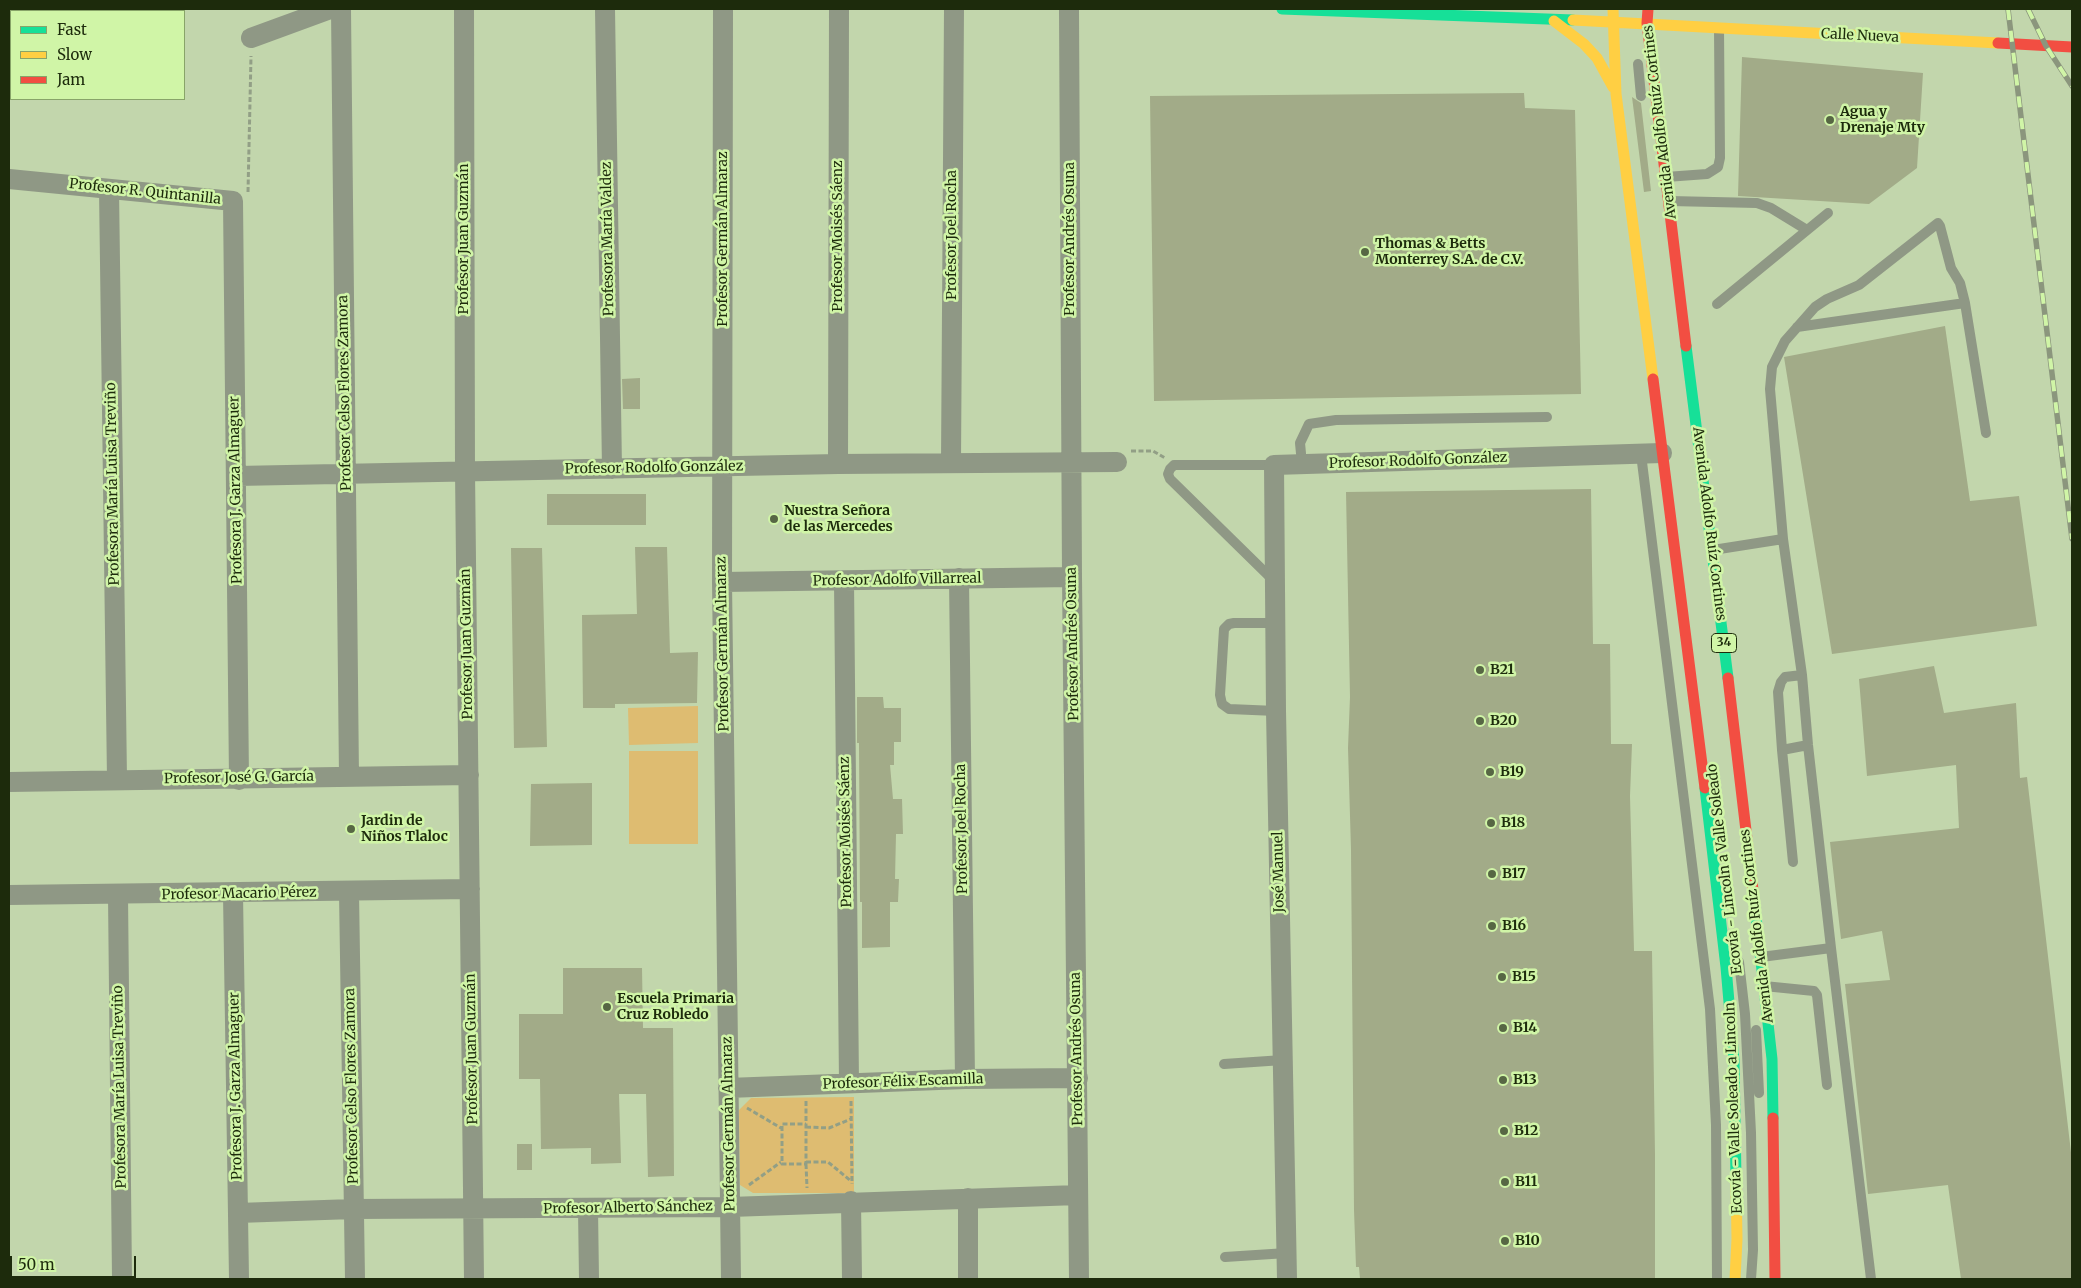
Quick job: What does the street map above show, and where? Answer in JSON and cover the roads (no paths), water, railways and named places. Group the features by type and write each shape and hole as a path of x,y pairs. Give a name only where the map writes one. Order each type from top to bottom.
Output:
{"main road":[{"path":"1282,9 1449,12 1554,21 1618,22"},
{"path":"1614,9 1618,22 1621,96 1662,453 1696,710 1726,967 1734,1061 1737,1240 1735,1279"},
{"name":"Avenida Adolfo Ruíz Cortines","path":"1648,9 1647,23 1665,177 1712,550 1760,957 1756,986 1772,1059 1775,1279"},
{"path":"1554,21 1584,44 1597,58 1621,96"},
{"name":"Calle Nueva","path":"1618,22 2072,47"}],"street":[{"path":"251,38 329,9"},
{"name":"Profesor Celso Flores Zamora","path":"341,9 349,777"},
{"name":"Profesor Juan Guzmán","path":"464,9 465,471 474,1279"},
{"name":"Profesora María Valdez","path":"605,9 612,469"},
{"name":"Profesor Germán Almaraz","path":"723,9 722,582 731,1279"},
{"name":"Profesor Moisés Sáenz","path":"838,464 839,9"},
{"name":"Profesor Joel Rocha","path":"951,462 954,9"},
{"name":"Profesor Andrés Osuna","path":"1069,9 1071,463 1079,1279"},
{"name":"Profesor R. Quintanilla","path":"9,179 233,201"},
{"name":"Profesora María Luisa Treviño","path":"109,189 117,780"},
{"name":"Profesora J. Garza Almaguer","path":"233,201 238,780"},
{"name":"Profesor Rodolfo González","path":"1274,466 1662,453"},
{"name":"Profesor Rodolfo González","path":"236,476 951,462 1117,462"},
{"name":"José Manuel","path":"1274,466 1276,711 1287,1279"},
{"name":"Profesor Adolfo Villarreal","path":"722,582 1072,577"},
{"name":"Profesor Joel Rocha","path":"959,578 965,1079"},
{"name":"Profesor Moisés Sáenz","path":"844,581 850,1091"},
{"name":"Profesor José G. García","path":"9,782 469,775"},
{"name":"Profesor Macario Pérez","path":"9,896 470,889"},
{"name":"Profesor Celso Flores Zamora","path":"349,892 354,1279"},
{"name":"Profesora J. Garza Almaguer","path":"234,894 238,1279"},
{"name":"Profesora María Luisa Treviño","path":"118,895 122,1279"},
{"name":"Profesor Félix Escamilla","path":"728,1088 850,1091 965,1079 1078,1078"},
{"path":"852,1191 852,1279"},
{"name":"Profesor Alberto Sánchez","path":"238,1212 730,1207 852,1191 968,1198 1078,1196"},
{"path":"968,1198 968,1279"},
{"path":"588,1209 589,1279"}],"lane":[{"path":"1618,22 1623,9"},
{"path":"1665,177 1707,174 1718,167 1720,149 1720,28"},
{"path":"2059,47 2072,58"},
{"path":"1637,50 1641,96"},
{"path":"1639,193 1644,230"},
{"path":"1669,201 1756,202 1771,208 1807,230"},
{"path":"1717,304 1828,213"},
{"path":"1871,1279 1831,948 1802,676 1784,539 1770,389 1772,367 1785,341 1815,307 1827,299 1859,285 1937,223 1940,226 1951,268 1960,282 1965,303 1986,433"},
{"path":"1797,327 1965,303"},
{"path":"1302,464 1300,443 1309,424 1336,420 1547,417"},
{"path":"1641,454 1710,1009 1716,1125 1717,1279"},
{"name":"Profesor Rodolfo González","path":"1274,466 1174,465 1170,468 1168,474 1170,480 1275,582"},
{"path":"1712,550 1784,539"},
{"path":"1275,623 1234,623 1229,624 1224,629 1220,695 1222,704 1229,709 1276,711"},
{"path":"1793,862 1782,750 1779,686 1785,677 1802,676"},
{"path":"1782,750 1808,746"},
{"name":"Ecovía - Lincoln a Valle Soleado","path":"1747,931 1756,986 1763,1249 1762,1279"},
{"path":"1760,957 1831,948"},
{"name":"Ecovía - Valle Soleado a Lincoln","path":"1738,956 1745,1014 1752,1133 1753,1250 1751,1279"},
{"path":"1756,986 1814,991 1817,995 1827,1085"},
{"path":"1224,1064 1283,1060"},
{"path":"1225,1257 1287,1254"}],"railway":[{"path":"2008,9 2072,539"},
{"path":"2028,9 2046,46 2072,86"}],"place":[{"name":"Agua y Drenaje Mty","path":"1830,120"},
{"name":"Thomas & Betts Monterrey S.A. de C.V.","path":"1365,252"},
{"name":"Nuestra Señora de las Mercedes","path":"774,519"},
{"name":"B21","path":"1480,670"},
{"name":"B20","path":"1480,721"},
{"name":"B19","path":"1490,772"},
{"name":"B18","path":"1491,823"},
{"name":"Jardin de Niños Tlaloc","path":"351,829"},
{"name":"B17","path":"1492,874"},
{"name":"B16","path":"1492,926"},
{"name":"B15","path":"1502,977"},
{"name":"Escuela Primaria Cruz Robledo","path":"607,1007"},
{"name":"B14","path":"1503,1028"},
{"name":"B13","path":"1503,1080"},
{"name":"B12","path":"1504,1131"},
{"name":"B11","path":"1505,1182"},
{"name":"B10","path":"1505,1241"}]}
